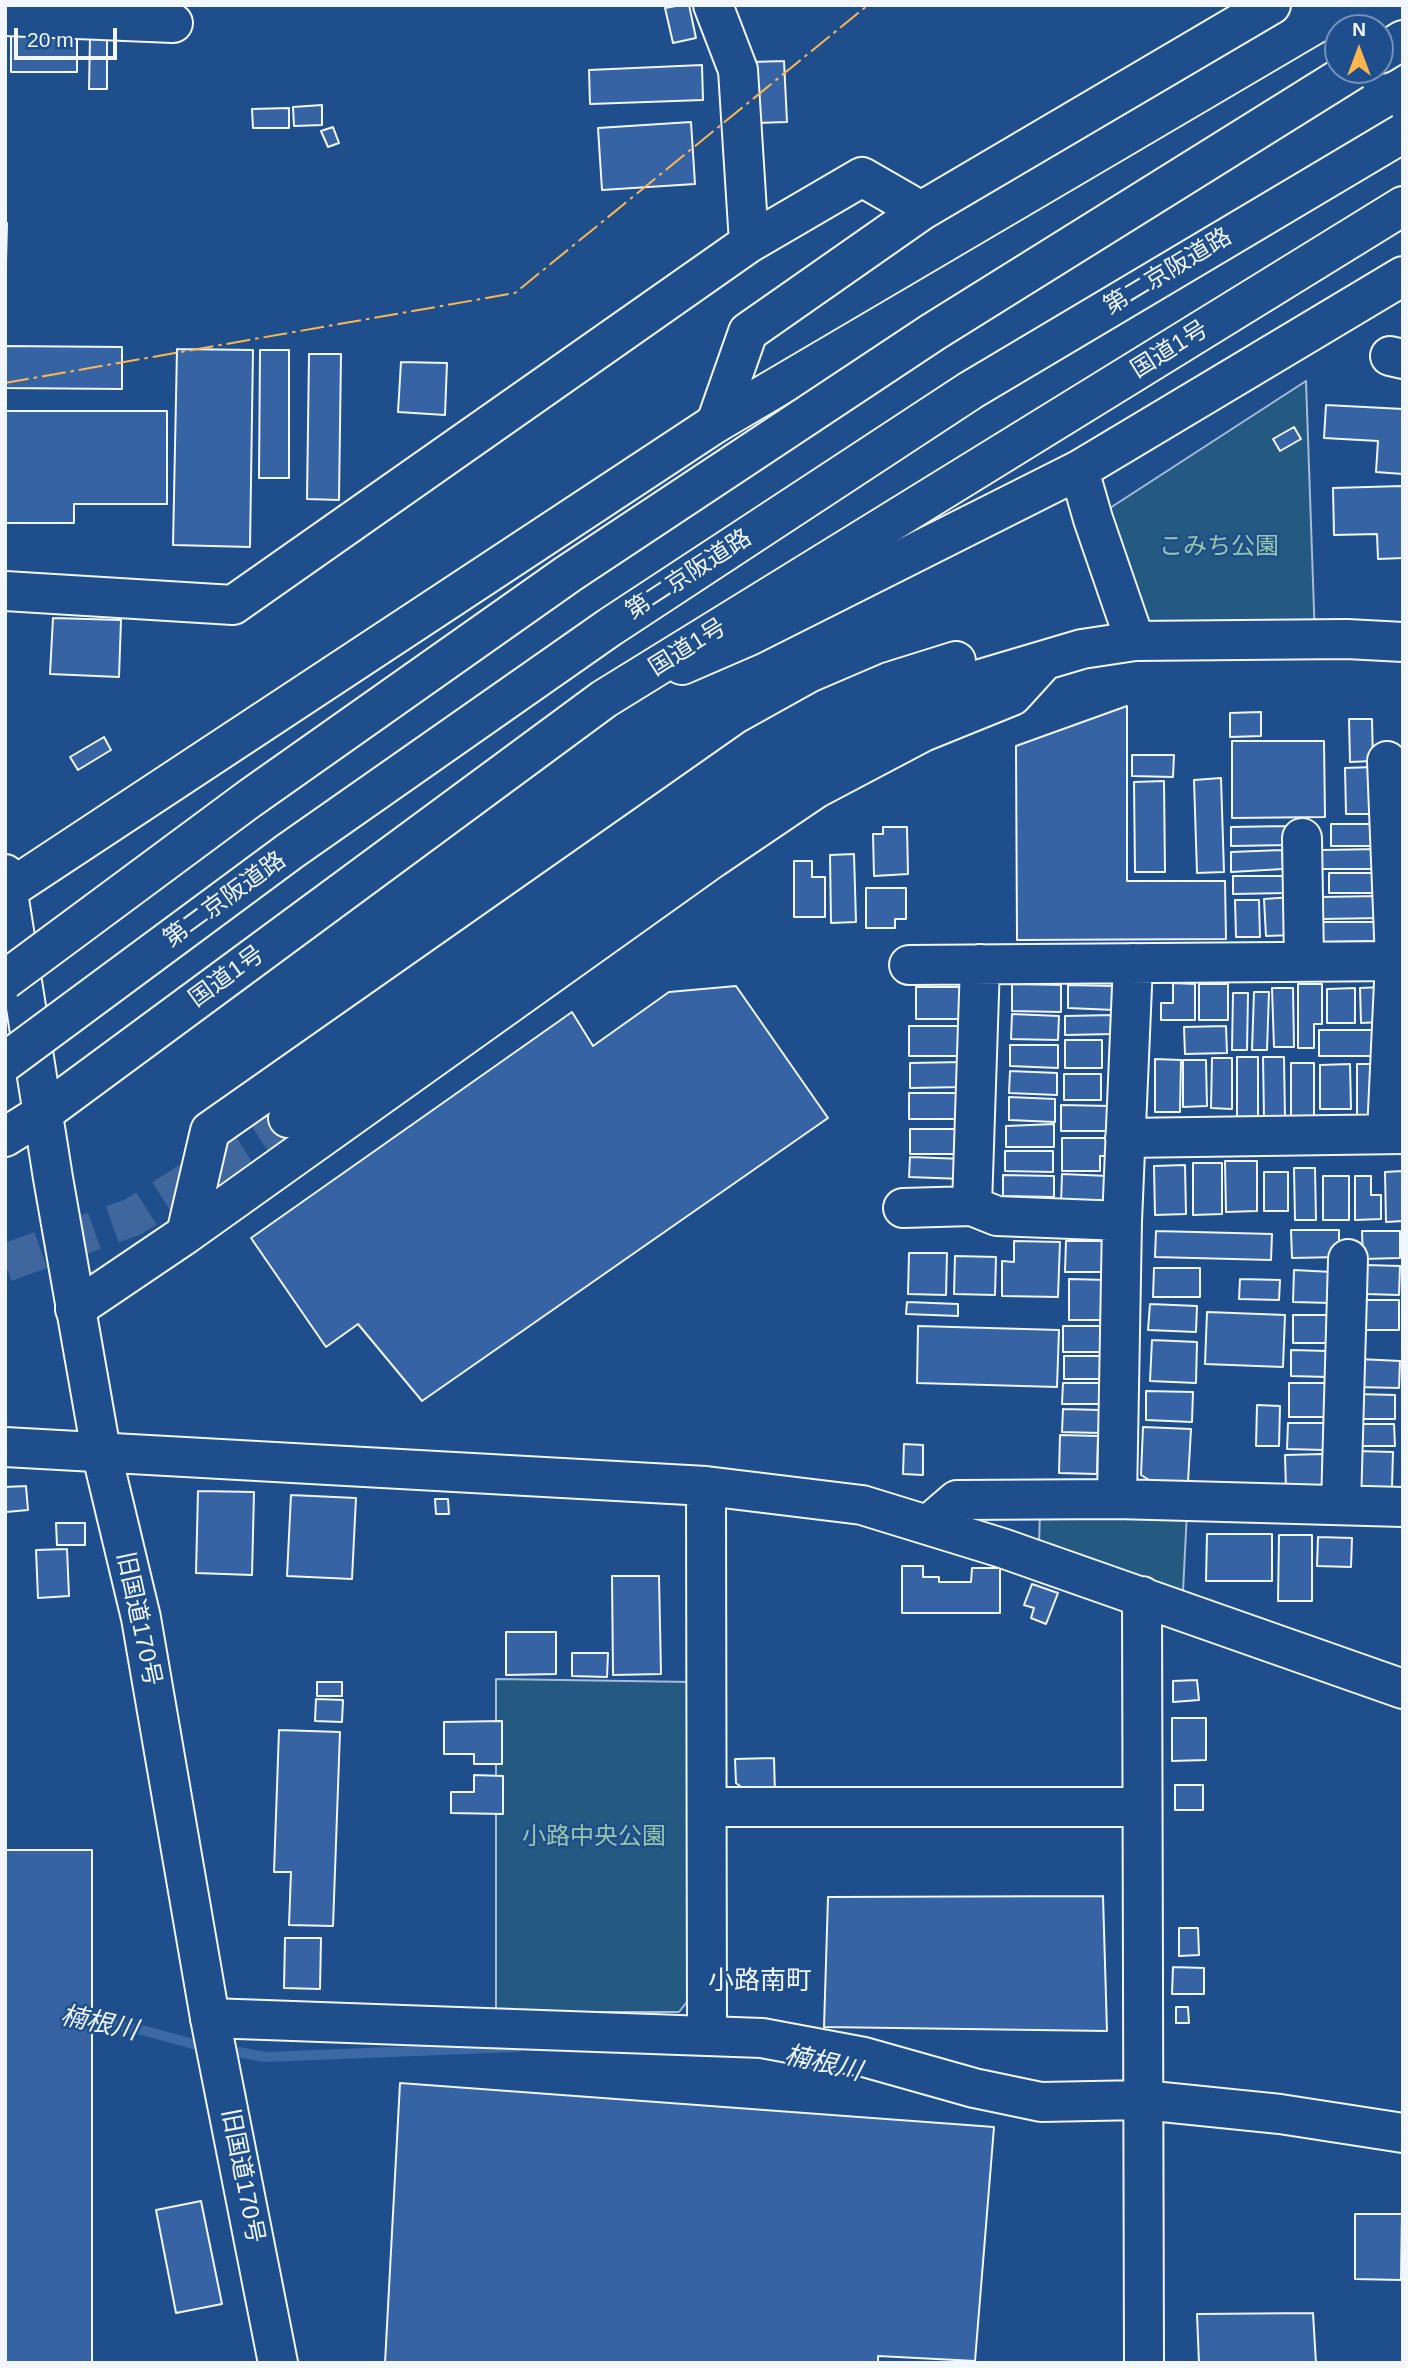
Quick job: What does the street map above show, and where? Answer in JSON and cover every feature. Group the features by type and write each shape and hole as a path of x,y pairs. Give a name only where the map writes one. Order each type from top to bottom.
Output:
{"main road":[{"path":"713,5 738,70 749,243"},
{"path":"716,423 748,332 921,211 1271,5"},
{"path":"5,16 173,23"},
{"path":"6,886 716,423 1324,65"},
{"path":"5,980 249,799 568,574 945,325 1331,84"},
{"name":"第二京阪道路","path":"5,1062 290,852 610,627 971,390 1403,133"},
{"path":"5,591 233,606 749,243 862,177 921,211"},
{"name":"国道1号","path":"5,1137 43,1113 604,699 1403,206"},
{"path":"604,699 749,636 1079,470 1403,276"},
{"path":"1079,470 1135,641"},
{"path":"288,1118 796,761 937,692 1046,658 1135,641 1347,639 1403,642"},
{"path":"186,1234 209,1131 756,748 826,709 889,682 951,661 1046,658"},
{"path":"75,1309 186,1234 713,858 815,789 923,732 1012,696 1046,658"},
{"path":"1125,1138 1395,1134 1399,961 1387,761"},
{"path":"1302,838 1304,961"},
{"name":"旧国道170号","path":"6,886 101,1451 141,1618 211,2018 278,2363"},
{"path":"909,965 1399,961"},
{"path":"1116,1499 1122,1221 1133,963"},
{"path":"972,1206 980,964"},
{"path":"903,1208 972,1206 997,1216 1122,1221"},
{"path":"1341,1505 1348,1259"},
{"path":"5,1447 706,1486 862,1505 1002,1548 1403,1689"},
{"path":"706,1486 707,2035"},
{"path":"928,1525 957,1500 1116,1499 1403,1507"},
{"path":"1142,1596 1144,2363"},
{"path":"707,1807 1142,1807"},
{"path":"211,2018 762,2038 864,2057 974,2088 1041,2102 1143,2101 1280,2114 1403,2133"}],"green space":[{"name":"こみち公園","path":"1306,381 1315,639 1135,641 1093,519"},
{"path":"1040,1511 1187,1512 1183,1591 1039,1543"},
{"name":"小路中央公園","path":"496,1679 692,1682 694,1993 679,2012 496,2012"}],"building":[{"path":"689,5 696,38 673,43 665,8"},
{"path":"11,26 77,26 77,72 11,72"},
{"path":"107,32 107,89 89,89 90,37"},
{"path":"784,61 787,122 756,123 752,62"},
{"path":"702,65 703,100 590,104 589,70"},
{"path":"322,105 322,125 294,126 293,107"},
{"path":"289,108 289,128 253,128 252,109"},
{"path":"691,122 695,184 602,190 598,128"},
{"path":"333,127 339,143 328,147 321,131"},
{"path":"7,223 6,262 5,262"},
{"path":"5,346 122,347 122,389 5,388"},
{"path":"177,349 253,350 250,547 173,545"},
{"path":"260,350 289,350 289,478 259,478"},
{"path":"309,354 341,354 339,500 307,499"},
{"path":"401,362 447,363 445,415 398,412"},
{"path":"1326,405 1403,409 1403,474 1376,472 1378,441 1324,438"},
{"path":"5,411 167,411 167,504 74,504 74,523 5,523"},
{"path":"1294,427 1301,439 1280,451 1273,439"},
{"path":"1402,486 1403,558 1378,559 1377,534 1334,535 1333,488"},
{"path":"53,618 121,620 119,677 50,674"},
{"path":"1403,691 1403,741 1402,741"},
{"path":"1127,706 1127,881 1225,881 1226,939 1017,940 1016,746"},
{"path":"1261,712 1261,736 1230,737 1230,713"},
{"path":"1349,719 1372,719 1373,761 1350,762"},
{"path":"104,737 111,750 78,770 70,757"},
{"path":"1232,741 1324,741 1325,817 1232,818"},
{"path":"1132,755 1174,755 1173,777 1132,776"},
{"path":"1373,767 1374,814 1346,814 1345,768"},
{"path":"1221,778 1224,872 1197,873 1194,780"},
{"path":"1164,781 1165,872 1135,872 1134,782"},
{"path":"1331,824 1379,824 1380,846 1331,846"},
{"path":"1288,826 1289,845 1231,846 1231,827"},
{"path":"883,827 907,827 908,874 874,876 873,834 883,834"},
{"path":"1380,849 1380,869 1322,869 1322,850"},
{"path":"1282,850 1283,869 1231,872 1231,852"},
{"path":"854,854 856,922 831,923 830,855"},
{"path":"794,861 812,861 812,877 825,877 825,917 794,917"},
{"path":"1329,873 1380,873 1380,893 1329,893"},
{"path":"1233,876 1286,876 1286,893 1233,894"},
{"path":"866,888 906,888 906,919 895,919 895,928 866,928"},
{"path":"1382,896 1382,918 1321,919 1321,897"},
{"path":"1292,897 1293,935 1266,936 1264,899"},
{"path":"1235,900 1259,900 1260,937 1236,937"},
{"path":"1322,922 1381,922 1381,941 1322,942"},
{"path":"1173,983 1195,984 1195,1020 1161,1020 1161,1003 1173,1003"},
{"path":"1012,984 1061,985 1061,1012 1012,1011"},
{"path":"1199,984 1228,984 1228,1020 1199,1020"},
{"path":"1298,984 1322,984 1322,1024 1314,1024 1314,1048 1298,1048"},
{"path":"1068,985 1114,986 1114,1010 1068,1008"},
{"path":"736,986 828,1118 422,1401 358,1324 326,1347 251,1238 572,1012 593,1046 669,992"},
{"path":"916,987 960,987 960,1019 916,1019"},
{"path":"1382,987 1383,1022 1361,1023 1360,988"},
{"path":"1272,988 1293,988 1294,1047 1274,1047"},
{"path":"1355,988 1355,1023 1327,1023 1327,989"},
{"path":"1254,992 1269,992 1267,1050 1252,1050"},
{"path":"1233,993 1248,993 1247,1050 1232,1050"},
{"path":"1012,1014 1059,1016 1058,1040 1011,1039"},
{"path":"1114,1015 1114,1034 1065,1035 1065,1016"},
{"path":"909,1026 962,1026 962,1056 909,1056"},
{"path":"1226,1026 1227,1053 1185,1054 1184,1027"},
{"path":"1319,1030 1373,1030 1373,1056 1319,1056"},
{"path":"1065,1040 1102,1040 1102,1068 1065,1068"},
{"path":"1010,1045 1058,1045 1058,1068 1010,1066"},
{"path":"1237,1057 1258,1057 1258,1118 1237,1118"},
{"path":"1263,1057 1284,1057 1285,1118 1264,1118"},
{"path":"1212,1058 1232,1058 1232,1109 1211,1108"},
{"path":"1155,1059 1181,1060 1180,1112 1155,1112"},
{"path":"1183,1060 1206,1060 1207,1106 1183,1107"},
{"path":"963,1062 963,1087 910,1088 910,1063"},
{"path":"1291,1063 1314,1063 1314,1119 1291,1119"},
{"path":"1350,1064 1351,1109 1320,1109 1320,1065"},
{"path":"1357,1064 1378,1064 1378,1115 1357,1115"},
{"path":"1010,1071 1057,1073 1057,1095 1009,1093"},
{"path":"1064,1074 1101,1074 1101,1100 1064,1100"},
{"path":"909,1093 965,1093 965,1119 909,1119"},
{"path":"1009,1097 1055,1099 1055,1122 1009,1120"},
{"path":"1061,1105 1111,1106 1111,1131 1061,1131"},
{"path":"1054,1124 1054,1147 1006,1147 1006,1126"},
{"path":"910,1129 965,1129 964,1154 910,1154"},
{"path":"1062,1138 1114,1138 1114,1156 1100,1156 1100,1171 1062,1171"},
{"path":"1005,1151 1053,1151 1053,1172 1005,1171"},
{"path":"910,1157 963,1159 962,1179 909,1177"},
{"path":"1225,1161 1257,1161 1257,1211 1226,1212"},
{"path":"1193,1163 1222,1163 1222,1214 1193,1215"},
{"path":"1185,1165 1186,1214 1155,1215 1154,1166"},
{"path":"1294,1168 1315,1168 1316,1220 1295,1220"},
{"path":"1403,1171 1403,1221 1386,1222 1385,1172"},
{"path":"1264,1172 1288,1172 1288,1211 1264,1211"},
{"path":"1062,1174 1108,1176 1108,1204 1061,1203"},
{"path":"1003,1175 1054,1176 1054,1197 1003,1196"},
{"path":"1323,1176 1349,1176 1349,1220 1323,1220"},
{"path":"1355,1176 1371,1176 1371,1195 1381,1195 1381,1219 1355,1220"},
{"path":"1291,1230 1339,1230 1339,1257 1292,1258"},
{"path":"1156,1231 1272,1234 1271,1260 1155,1257"},
{"path":"1362,1231 1400,1231 1400,1258 1363,1259"},
{"path":"1014,1241 1060,1242 1058,1297 1002,1296 1002,1261 1014,1262"},
{"path":"1066,1241 1105,1241 1105,1272 1065,1272"},
{"path":"909,1253 947,1253 946,1295 908,1294"},
{"path":"955,1256 996,1257 995,1295 954,1294"},
{"path":"1366,1265 1400,1266 1399,1295 1366,1294"},
{"path":"1154,1268 1200,1268 1200,1297 1153,1297"},
{"path":"1294,1270 1332,1272 1331,1303 1293,1302"},
{"path":"1069,1279 1107,1280 1107,1320 1069,1320"},
{"path":"1240,1279 1280,1280 1279,1300 1239,1299"},
{"path":"1363,1300 1399,1300 1399,1330 1363,1330"},
{"path":"907,1302 958,1304 958,1316 906,1314"},
{"path":"1150,1304 1197,1306 1196,1332 1148,1330"},
{"path":"1207,1312 1285,1315 1283,1367 1205,1364"},
{"path":"1293,1315 1328,1315 1328,1343 1293,1343"},
{"path":"918,1326 1059,1330 1057,1387 917,1383"},
{"path":"1063,1326 1105,1326 1105,1352 1063,1352"},
{"path":"1152,1340 1197,1342 1196,1383 1150,1381"},
{"path":"1291,1350 1328,1351 1328,1377 1291,1376"},
{"path":"1064,1356 1104,1356 1104,1379 1064,1379"},
{"path":"1359,1359 1400,1361 1399,1388 1358,1387"},
{"path":"1063,1383 1102,1383 1102,1404 1062,1404"},
{"path":"1289,1383 1328,1383 1328,1417 1289,1417"},
{"path":"1146,1391 1193,1392 1192,1422 1146,1420"},
{"path":"1356,1394 1395,1395 1395,1419 1356,1419"},
{"path":"1257,1405 1280,1406 1279,1446 1256,1446"},
{"path":"1063,1409 1100,1410 1100,1433 1062,1432"},
{"path":"1288,1423 1326,1423 1325,1450 1287,1449"},
{"path":"1355,1424 1394,1424 1395,1446 1355,1446"},
{"path":"1143,1427 1191,1429 1188,1482 1151,1481 1141,1475"},
{"path":"1060,1435 1098,1436 1097,1474 1059,1473"},
{"path":"904,1444 923,1445 923,1475 903,1474"},
{"path":"1356,1451 1393,1452 1392,1487 1355,1487"},
{"path":"1323,1454 1323,1490 1286,1490 1285,1455"},
{"path":"26,1486 28,1510 6,1512 5,1487"},
{"path":"198,1491 254,1492 252,1575 196,1573"},
{"path":"291,1495 356,1498 352,1579 287,1576"},
{"path":"435,1499 448,1499 449,1514 436,1514"},
{"path":"56,1523 85,1523 85,1545 57,1545"},
{"path":"1207,1534 1272,1534 1272,1581 1206,1581"},
{"path":"1279,1535 1312,1535 1312,1601 1278,1601"},
{"path":"1318,1537 1352,1538 1351,1567 1317,1566"},
{"path":"67,1549 69,1596 38,1598 36,1550"},
{"path":"902,1566 923,1566 923,1577 939,1577 939,1582 971,1582 972,1568 1000,1568 1000,1613 902,1613"},
{"path":"612,1576 659,1576 661,1674 613,1675"},
{"path":"1032,1584 1058,1593 1046,1624 1031,1618 1034,1608 1024,1605"},
{"path":"506,1632 556,1632 556,1674 506,1675"},
{"path":"572,1653 608,1653 607,1677 572,1676"},
{"path":"1197,1680 1199,1700 1173,1702 1173,1681"},
{"path":"317,1682 342,1682 342,1696 317,1696"},
{"path":"316,1699 343,1700 342,1722 315,1721"},
{"path":"1172,1718 1206,1718 1206,1760 1172,1761"},
{"path":"502,1721 502,1764 474,1764 474,1754 444,1754 444,1722"},
{"path":"279,1730 340,1732 333,1926 289,1925 291,1872 274,1872"},
{"path":"774,1758 775,1794 750,1794 736,1783 735,1759"},
{"path":"474,1775 503,1776 503,1814 451,1813 451,1792 474,1792"},
{"path":"1175,1785 1203,1785 1203,1810 1175,1810"},
{"path":"5,1850 92,1850 92,2363 5,2363"},
{"path":"1103,1896 1107,2031 824,2027 828,1897"},
{"path":"1179,1928 1198,1928 1199,1955 1179,1956"},
{"path":"285,1938 321,1938 320,1989 284,1988"},
{"path":"1173,1967 1204,1968 1204,1994 1172,1994"},
{"path":"1176,2007 1188,2007 1189,2023 1176,2023"},
{"path":"400,2083 994,2127 975,2361 878,2356 878,2363 385,2363"},
{"path":"201,2201 222,2304 176,2313 156,2210"},
{"path":"1355,2214 1402,2214 1401,2280 1355,2279"},
{"path":"1313,2313 1316,2363 1199,2363 1197,2314"}],"waterway":[{"name":"楠根川","path":"80,2019 142,2030 193,2044"},
{"name":"楠根川","path":"238,2052 265,2057 517,2047"}],"tunnel":[{"path":"5,1263 133,1217 288,1118"}],"power":[{"path":"5,383 515,293 868,5"}],"district":[{"name":"小路南町","path":"760,1982"}]}
